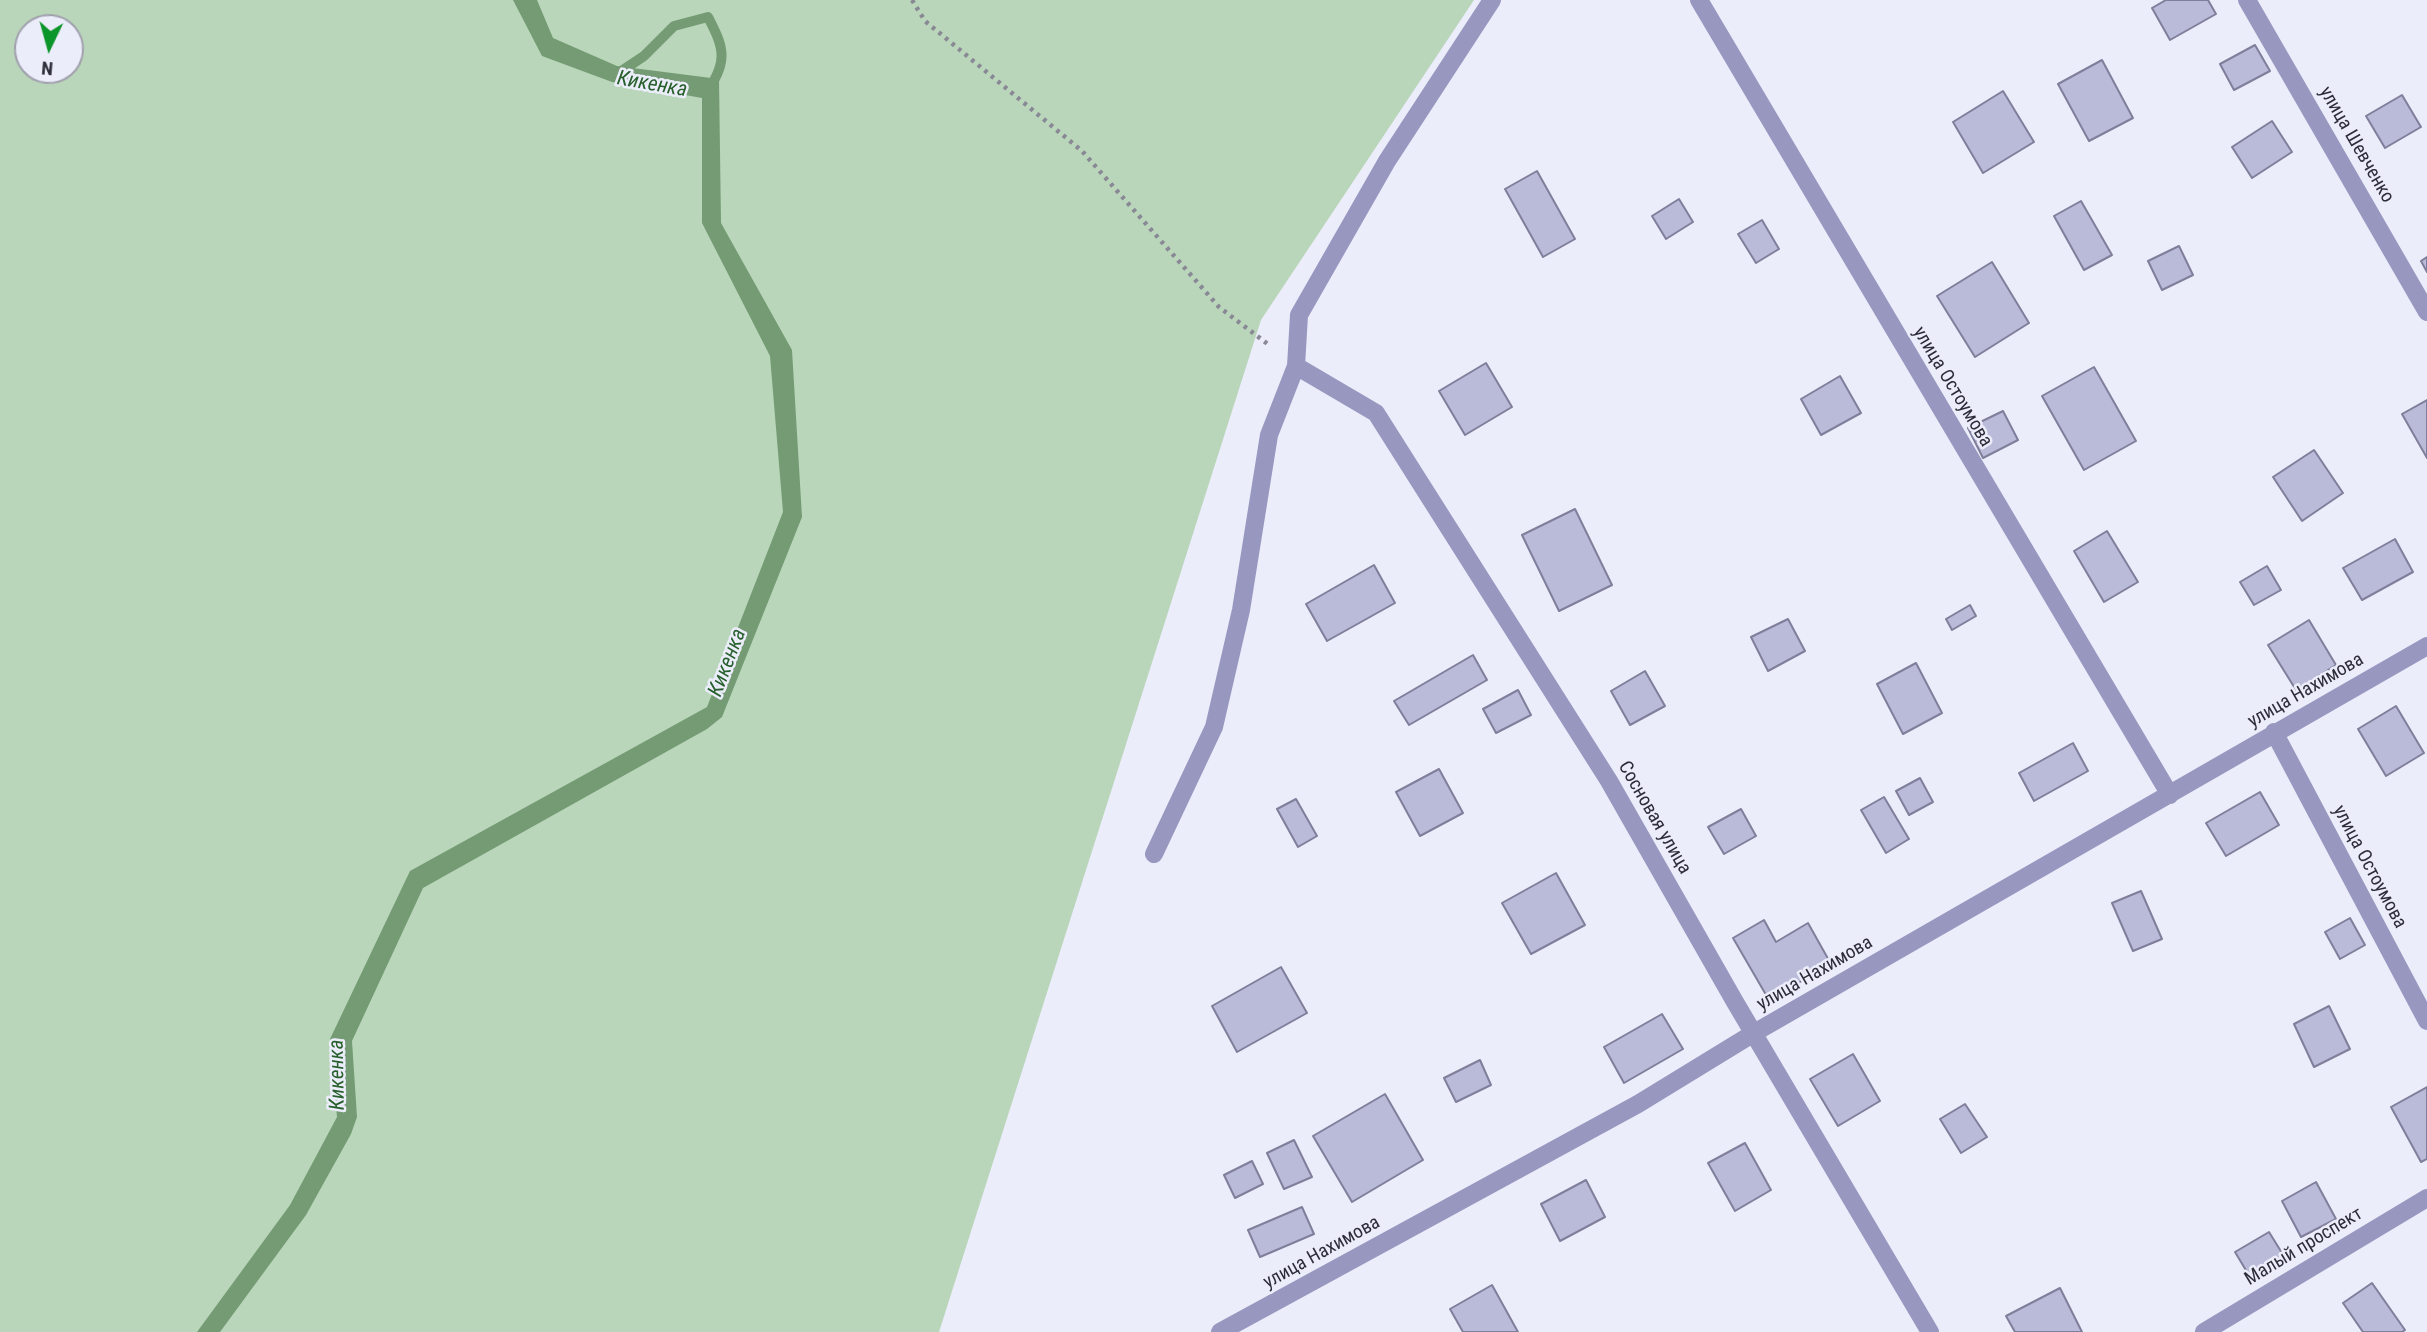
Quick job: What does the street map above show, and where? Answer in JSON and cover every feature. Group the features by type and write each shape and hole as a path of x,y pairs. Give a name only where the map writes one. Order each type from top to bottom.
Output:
{"street":[{"path":"1154,854 1214,727 1241,610 1269,435 1296,366 1299,316 1387,161 1492,0"},
{"name":"улица Остоумова","path":"1699,0 2170,795"},
{"name":"улица Шевченко","path":"2247,0 2427,312"},
{"name":"Сосновая улица","path":"1296,366 1376,413 1609,780 1930,1332"},
{"name":"улица Нахимова","path":"1220,1332 1638,1104 1754,1033 2427,646"},
{"name":"улица Остоумова","path":"2274,733 2427,1021"},
{"name":"Малый проспект","path":"2204,1332 2427,1198"}],"path":[{"path":"912,0 925,21 1082,150 1219,307 1296,366"}],"shaded area":[{"path":"0,0 1474,0 1261,320 939,1332 0,1332"}],"water":[{"name":"Кикенка","path":"513,0 537,0 553,38 617,66 719,79 721,223 792,350 802,517 722,717 707,729 423,888 352,1041 357,1117 351,1134 306,1215 220,1332 197,1332 290,1205 337,1117 330,1039 410,871 707,707 783,512 770,356 702,223 702,98 612,82 542,56"}],"building":[{"path":"2166,0 2208,0 2216,14 2170,40 2152,8"},
{"path":"2255,45 2270,71 2234,90 2220,64"},
{"path":"2102,60 2133,118 2089,141 2058,84"},
{"path":"2003,91 2034,142 1983,173 1953,122"},
{"path":"2402,95 2421,127 2385,148 2366,116"},
{"path":"2272,121 2292,152 2252,178 2232,147"},
{"path":"1537,171 1575,239 1543,257 1505,189"},
{"path":"1679,199 1693,222 1666,239 1652,216"},
{"path":"2081,201 2112,255 2084,270 2054,216"},
{"path":"1762,220 1779,249 1756,263 1738,234"},
{"path":"2179,246 2193,275 2162,290 2148,261"},
{"path":"2427,257 2427,272 2421,261"},
{"path":"1992,262 2029,323 1975,357 1937,296"},
{"path":"1486,363 1512,407 1465,435 1439,391"},
{"path":"2094,367 2136,441 2084,470 2042,396"},
{"path":"1840,376 1861,413 1821,435 1801,399"},
{"path":"2427,400 2427,458 2402,414"},
{"path":"2003,411 2018,440 1983,458 1968,428"},
{"path":"2314,450 2343,493 2302,521 2273,477"},
{"path":"1575,509 1612,585 1559,611 1522,535"},
{"path":"2107,531 2138,582 2104,602 2074,551"},
{"path":"2395,539 2413,572 2362,600 2343,568"},
{"path":"1374,565 1395,603 1327,641 1306,604"},
{"path":"2267,566 2281,590 2254,605 2240,582"},
{"path":"1970,605 1976,616 1952,630 1946,619"},
{"path":"1788,619 1805,651 1768,671 1751,637"},
{"path":"2309,620 2336,665 2296,690 2268,645"},
{"path":"1473,655 1487,680 1409,725 1394,701"},
{"path":"1916,663 1942,713 1903,734 1877,684"},
{"path":"1645,671 1665,706 1630,725 1611,691"},
{"path":"1518,690 1531,715 1496,733 1483,709"},
{"path":"2396,706 2424,753 2386,776 2358,729"},
{"path":"2073,743 2088,771 2034,801 2019,773"},
{"path":"1439,769 1463,813 1420,836 1396,792"},
{"path":"1920,778 1933,802 1909,815 1896,791"},
{"path":"2260,792 2279,825 2226,856 2206,823"},
{"path":"1884,797 1909,839 1886,853 1861,810"},
{"path":"1296,799 1317,836 1298,847 1277,809"},
{"path":"1741,809 1756,836 1724,854 1708,827"},
{"path":"1556,873 1585,925 1531,954 1502,903"},
{"path":"2141,891 2162,939 2133,951 2112,903"},
{"path":"2350,918 2365,945 2340,959 2325,932"},
{"path":"1764,920 1776,942 1808,923 1831,964 1769,1000 1733,938"},
{"path":"1281,967 1307,1013 1237,1052 1212,1006"},
{"path":"2329,1006 2350,1049 2314,1067 2294,1024"},
{"path":"1662,1014 1683,1049 1624,1083 1604,1047"},
{"path":"1853,1054 1880,1101 1838,1126 1810,1079"},
{"path":"1480,1060 1491,1085 1456,1102 1444,1078"},
{"path":"2427,1087 2427,1159 2421,1162 2391,1107"},
{"path":"1385,1094 1423,1160 1352,1202 1313,1136"},
{"path":"1965,1104 1987,1137 1961,1153 1940,1119"},
{"path":"1294,1140 1312,1177 1284,1189 1267,1153"},
{"path":"1745,1143 1771,1190 1735,1211 1708,1163"},
{"path":"1252,1161 1263,1184 1235,1198 1224,1175"},
{"path":"1586,1180 1605,1217 1560,1241 1541,1204"},
{"path":"2316,1182 2336,1219 2301,1237 2282,1201"},
{"path":"1302,1207 1314,1234 1260,1257 1248,1230"},
{"path":"2269,1232 2287,1261 2253,1282 2235,1252"},
{"path":"2372,1283 2405,1330 2402,1332 2363,1332 2343,1303"},
{"path":"1492,1285 1518,1332 1463,1332 1450,1309"},
{"path":"2060,1288 2082,1332 2015,1332 2006,1316"}],"waterway":[{"name":"Кикенка","path":"617,74 644,56 674,26 708,17 722,53 719,70 708,90"}]}
